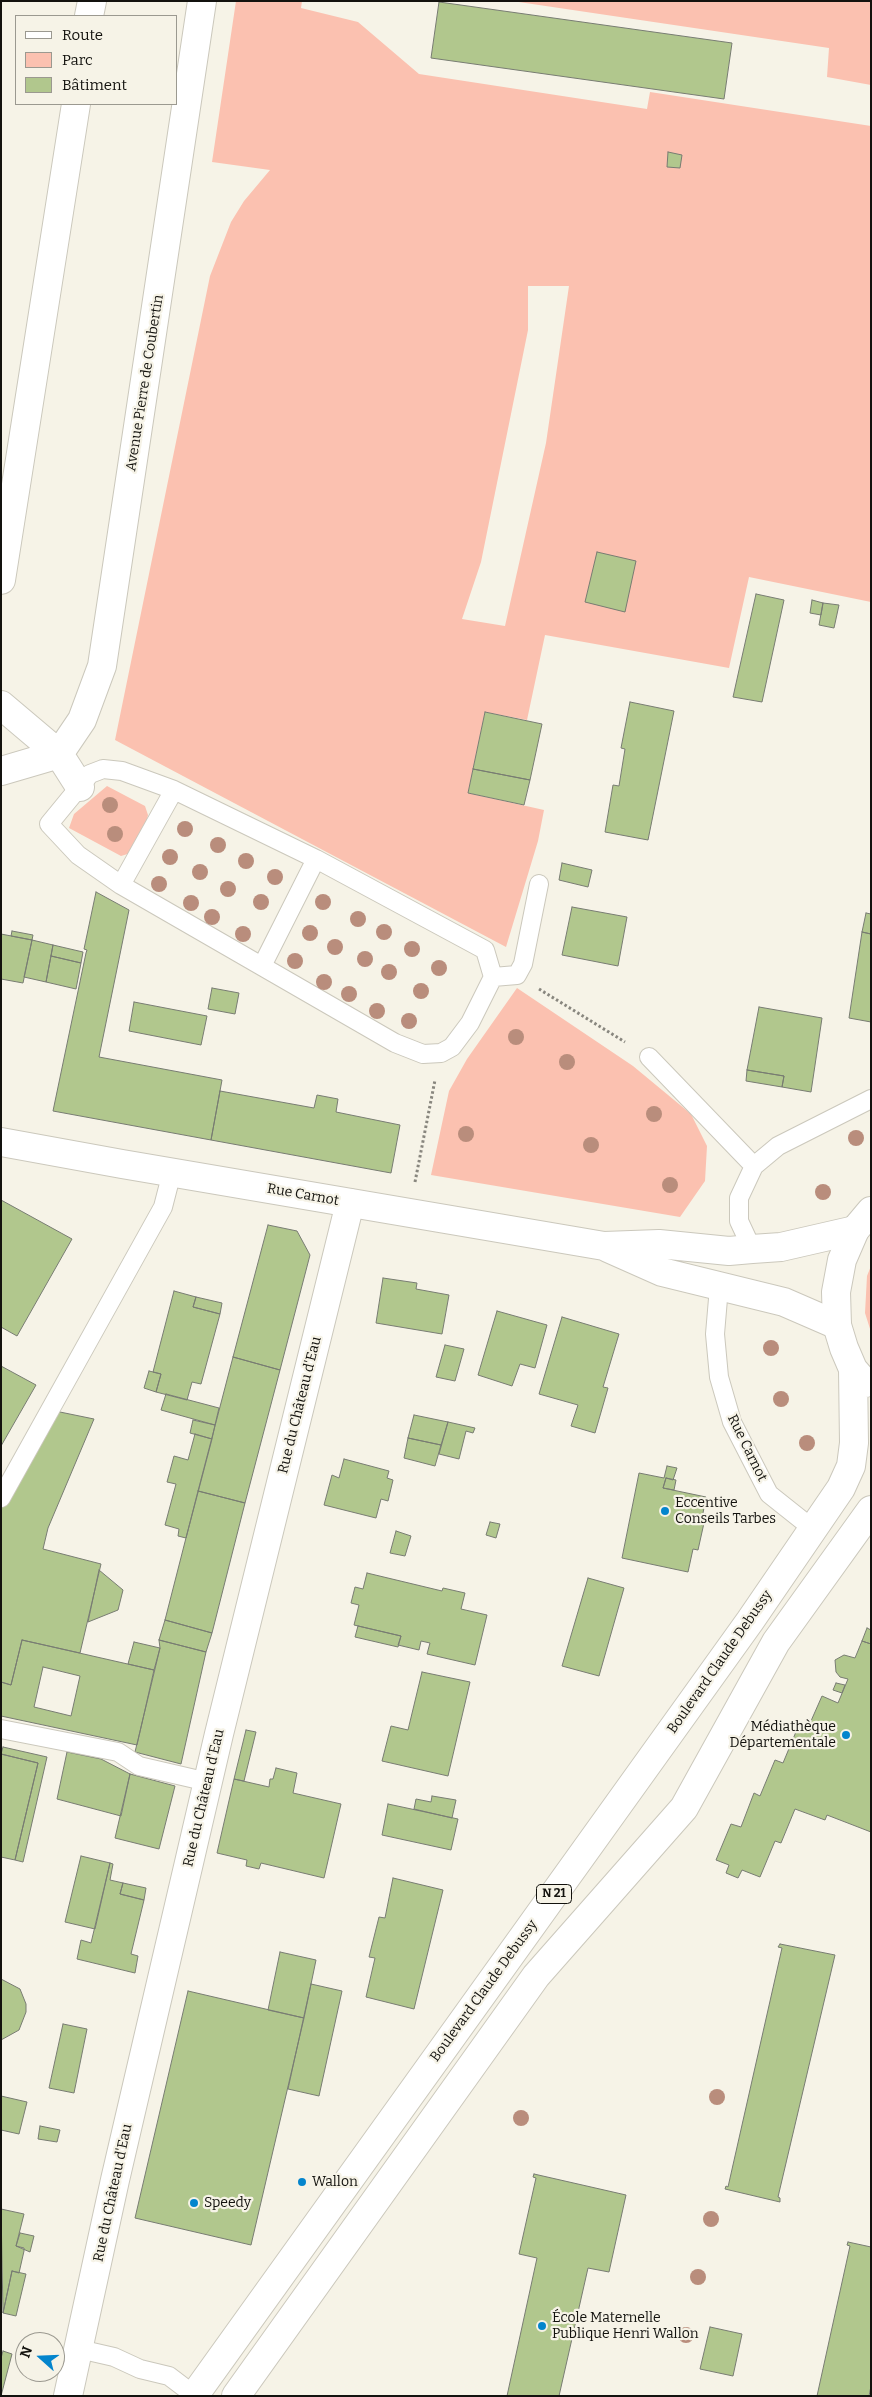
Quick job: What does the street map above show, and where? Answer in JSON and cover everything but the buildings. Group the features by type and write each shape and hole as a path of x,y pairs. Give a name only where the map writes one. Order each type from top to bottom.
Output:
{"main road":[{"path":"89,15 92,1"},
{"name":"Avenue Pierre de Coubertin","path":"59,754 82,720 102,666 202,1"},
{"path":"1,580 76,105"},
{"path":"1,704 59,754 80,787"},
{"path":"1,771 59,754"},
{"name":"Rue Carnot","path":"1,1142 604,1246 659,1244 729,1251 781,1247 863,1221"},
{"name":"Rue du Château d'Eau","path":"68,2396 115,2180 208,1782 350,1203"},
{"path":"863,1221 842,1260 836,1292 837,1324 853,1369 871,1390"},
{"name":"Rue Carnot","path":"604,1246 662,1272 784,1302 837,1324"},
{"name":"Boulevard Claude Debussy","path":"194,2396 750,1621 841,1488 851,1466 854,1442 853,1369"},
{"path":"236,2396 536,1976 684,1808 776,1642 871,1510"}],"lane":[{"path":"103,769 122,771 174,790 316,859 484,950 493,977 470,1023 452,1047 440,1053 423,1054 395,1043 121,885 78,855 50,824 90,774 103,769"},
{"path":"121,885 174,790"},
{"path":"262,966 316,859"},
{"path":"493,977 517,975 523,964 539,884"},
{"path":"649,1057 754,1166"},
{"path":"752,1249 740,1221 740,1198 754,1166 778,1146 871,1099"},
{"path":"1,1498 163,1207 172,1172"},
{"name":"Rue Carnot","path":"718,1287 715,1334 717,1360 719,1377 732,1422 769,1494 813,1529"},
{"path":"1,1729 118,1752 139,1766 208,1782"},
{"path":"79,2349 114,2357 140,2369 169,2376 194,2396"}],"path":[{"path":"517,975 649,1057"},
{"path":"409,1212 440,1053"}],"green space":[{"path":"236,1 302,1 301,8 358,22 419,74 647,109 650,92 871,126 871,602 749,577 729,668 545,635 527,720 485,712 468,793 544,810 538,841 506,947 115,740 210,276 231,222 244,201 270,170 212,162","holes":["528,286 569,286 546,443 505,626 462,619 481,562 528,330"]},
{"path":"512,1 871,1 871,85 827,77 829,48"},
{"path":"107,786 145,806 148,815 144,831 134,852 121,856 69,828 74,814"},
{"path":"517,988 633,1066 691,1114 707,1146 705,1181 680,1217 431,1175 449,1091 467,1059"},
{"path":"871,1266 871,1332 865,1313 867,1276"}],"place":[{"name":"Eccentive Conseils Tarbes","path":"665,1511"},
{"name":"Médiathèque Départementale","path":"846,1735"},
{"name":"Wallon","path":"302,2182"},
{"name":"Speedy","path":"194,2203"},
{"name":"École Maternelle Publique Henri Wallon","path":"542,2326"}]}
